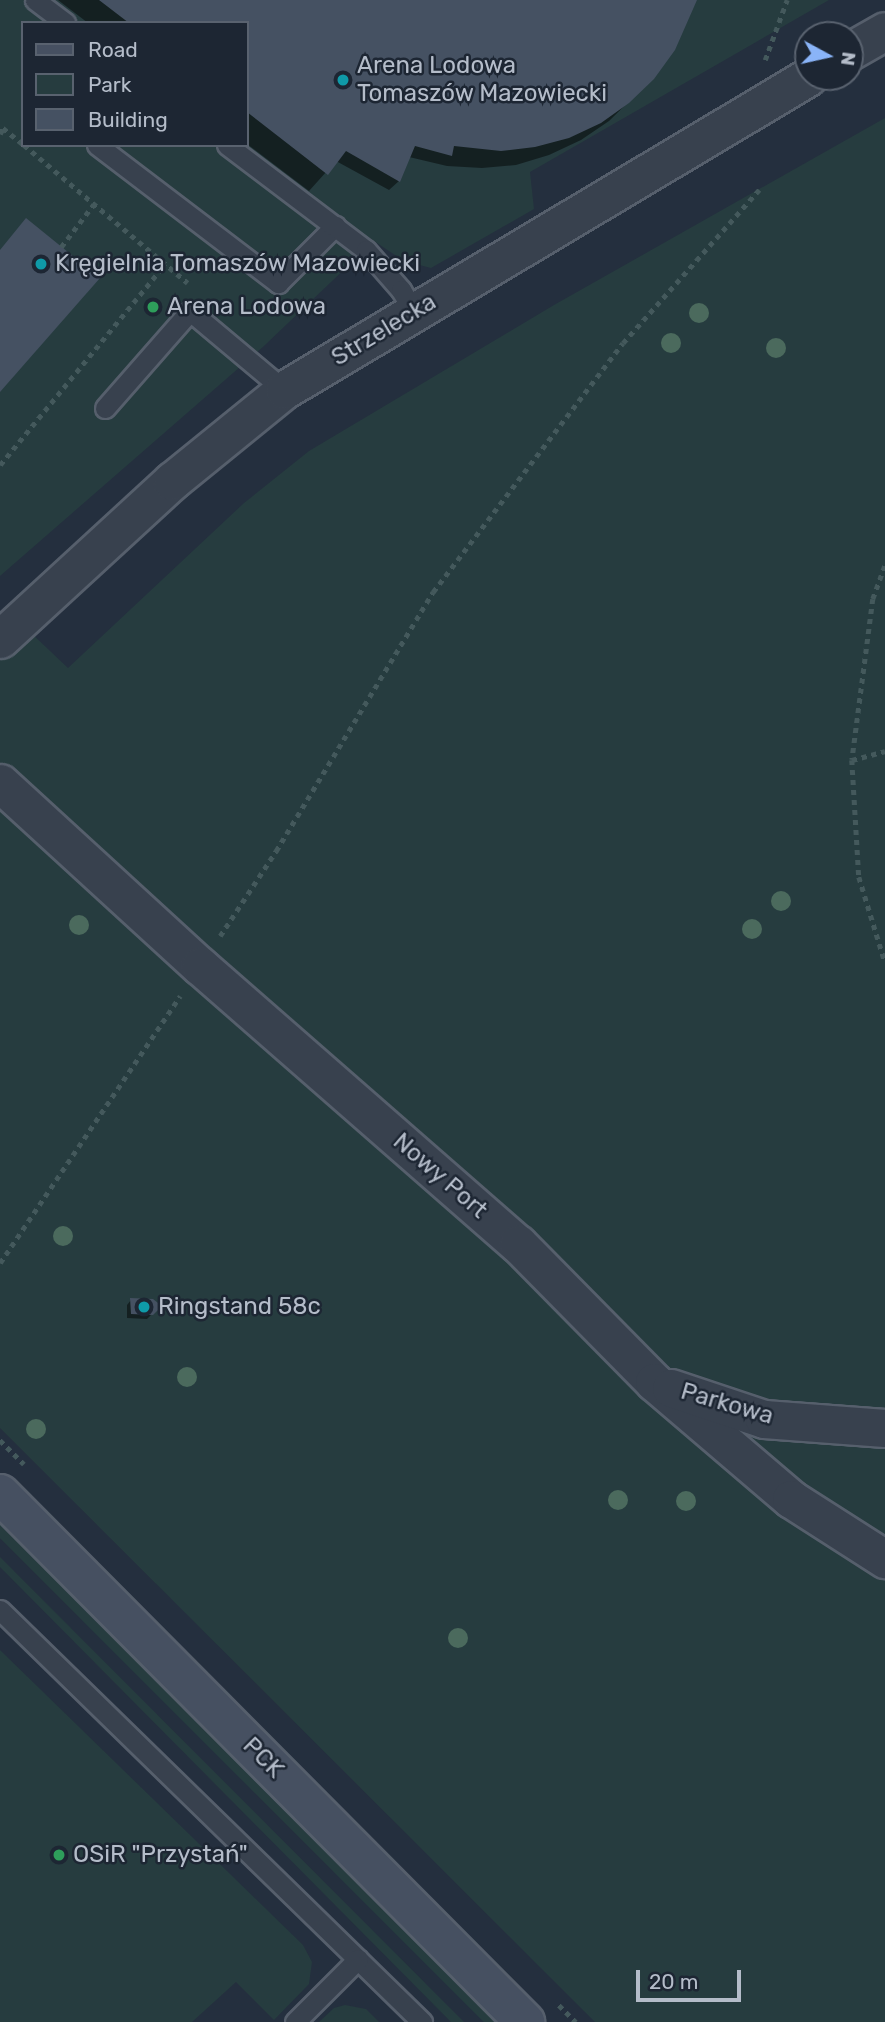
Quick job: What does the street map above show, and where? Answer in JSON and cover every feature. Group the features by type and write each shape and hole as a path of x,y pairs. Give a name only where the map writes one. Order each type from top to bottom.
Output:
{"street":[{"path":"864,43 885,31"},
{"name":"Strzelecka","path":"0,639 172,481 284,390 794,85"},
{"name":"Nowy Port","path":"0,783 200,966 518,1244 654,1382 791,1500 885,1559"},
{"name":"Parkowa","path":"654,1382 764,1419 885,1428"},
{"name":"PCK","path":"0,1494 525,2022"}],"lane":[{"path":"35,0 62,21"},
{"path":"100,147 278,283 335,226"},
{"path":"230,147 366,250 401,290 414,312"},
{"path":"105,408 190,311 284,390"},
{"path":"0,1610 422,2022"},
{"path":"295,2022 358,1959"}],"path":[{"path":"760,71 787,0"},
{"path":"0,134 3,128 21,143"},
{"path":"25,147 195,288"},
{"path":"0,1263 276,851 433,592 623,343 759,190"},
{"path":"61,247 94,204"},
{"path":"0,464 165,264"},
{"path":"885,566 873,599 852,760 859,877 885,962"},
{"path":"852,760 885,751"}],"green space":[{"name":"Arena Lodowa","path":"0,0 829,0 530,172 534,209 431,268 404,261 374,241 264,346 0,576"},
{"path":"885,118 885,2022 595,2022 0,1428 0,658 29,631 68,668 244,503 309,451 554,305"},
{"path":"0,1524 498,2022 484,2022 0,1538"},
{"path":"0,1557 464,2022 451,2022 0,1567"},
{"path":"0,1650 303,1945 312,1962 309,1984 274,2020 236,1982 192,2022 0,2022"},
{"path":"345,2005 366,2009 379,2022 319,2022 334,2008"}],"building":[{"path":"99,0 697,0 675,50 654,79 629,103 601,123 569,138 535,147 501,151 454,146 452,156 415,146 400,182 346,151 328,175 248,113 248,21 126,21"},
{"name":"Kręgielnia Tomaszów Mazowiecki","path":"26,218 100,278 0,392 0,250"},
{"name":"Ringstand 58c","path":"130,1298 153,1299 158,1303 158,1310 153,1315 131,1314"}],"place":[{"name":"Arena Lodowa Tomaszów Mazowiecki","path":"343,80"},
{"name":"Kręgielnia Tomaszów Mazowiecki","path":"41,264"},
{"name":"Arena Lodowa","path":"153,307"},
{"name":"Ringstand 58c","path":"144,1307"},
{"name":"OSiR \"Przystań\"","path":"59,1855"}]}
